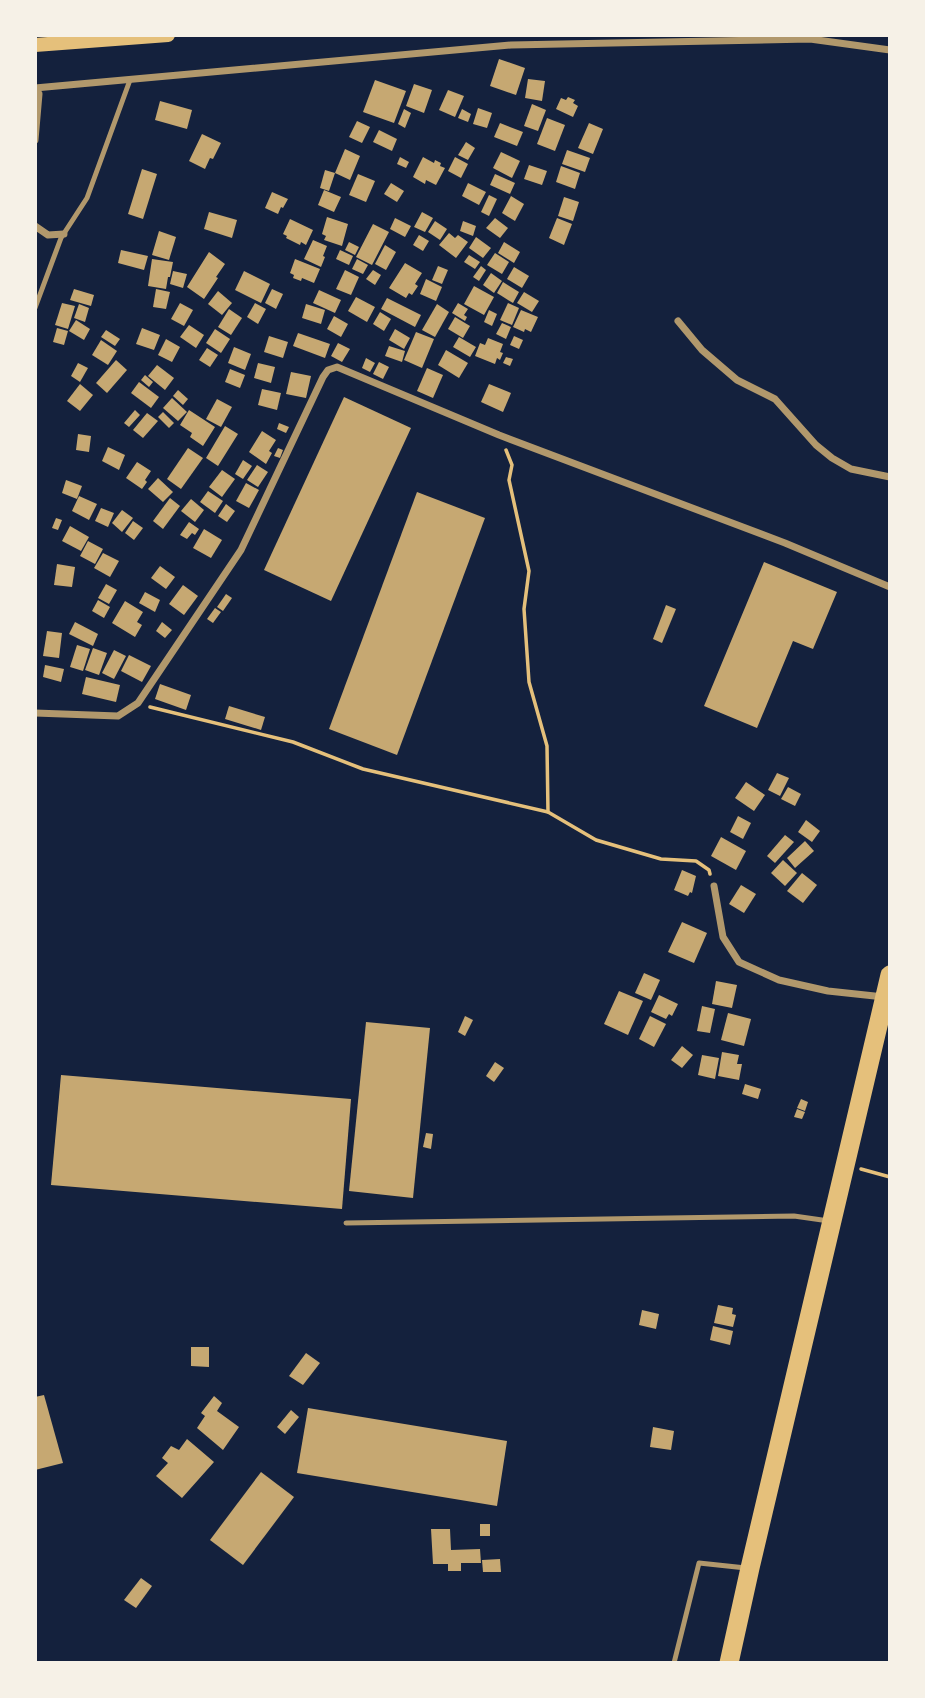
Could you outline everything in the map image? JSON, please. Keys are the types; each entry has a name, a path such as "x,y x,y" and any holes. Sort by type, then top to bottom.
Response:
{"highway":[{"path":"729,1663 890,975"}],"main road":[{"path":"35,45 168,35"}],"street":[{"path":"35,139 37,91 130,80 511,45 810,39 890,50"},
{"path":"35,226 48,235 64,234"},
{"path":"678,321 702,350 737,380 775,399 816,446 832,458 851,469 890,477"},
{"path":"35,713 118,716 138,704 240,550 323,377 328,370 337,368 499,435 785,543 890,587"},
{"path":"714,886 723,937 739,962 779,980 828,991 885,997"}],"lane":[{"path":"35,308 64,234 87,198 130,80"},
{"path":"346,1223 794,1216 832,1222"},
{"path":"674,1663 699,1563 750,1568"}],"path":[{"path":"499,435 513,465 509,480 529,572 524,609 530,682 547,746 548,812"},
{"path":"138,704 293,742 363,769 548,812 596,840 661,859 696,861 709,870 714,886"},
{"path":"846,1165 890,1177"}],"building":[{"path":"499,59 525,68 516,95 490,86"},
{"path":"528,79 545,81 542,101 525,98"},
{"path":"375,80 406,91 394,123 363,112"},
{"path":"414,84 432,90 424,113 406,106"},
{"path":"448,90 464,96 455,117 439,110"},
{"path":"568,97 575,100 573,103 578,106 573,117 556,109 561,98 566,100"},
{"path":"160,101 192,110 187,129 155,120"},
{"path":"532,104 546,110 538,131 524,126"},
{"path":"478,108 492,113 487,128 473,124"},
{"path":"404,109 411,113 405,128 398,124"},
{"path":"462,109 471,114 468,122 458,118"},
{"path":"547,118 565,125 555,151 537,144"},
{"path":"357,121 370,127 362,143 349,137"},
{"path":"500,123 523,132 517,146 494,137"},
{"path":"589,123 603,129 593,154 578,148"},
{"path":"379,130 397,139 392,151 373,142"},
{"path":"202,134 221,143 205,169 189,161"},
{"path":"466,142 475,148 468,160 458,155"},
{"path":"345,149 360,156 350,180 335,173"},
{"path":"567,150 590,158 585,172 562,164"},
{"path":"501,152 520,161 512,178 493,168"},
{"path":"400,157 409,162 406,168 397,164"},
{"path":"423,157 434,163 435,160 441,163 440,166 445,168 436,185 426,180 425,184 413,177"},
{"path":"455,157 468,164 461,178 448,171"},
{"path":"529,165 547,171 542,185 524,179"},
{"path":"561,166 580,173 575,189 556,182"},
{"path":"142,169 157,174 143,219 128,214"},
{"path":"325,170 335,173 329,191 320,188"},
{"path":"358,174 375,181 366,202 349,195"},
{"path":"495,174 515,183 510,194 490,185"},
{"path":"391,183 404,191 397,202 384,194"},
{"path":"468,183 486,192 479,205 462,196"},
{"path":"324,190 341,197 334,212 318,205"},
{"path":"272,192 288,199 278,214 265,208"},
{"path":"489,195 497,199 489,216 481,212"},
{"path":"511,196 524,204 515,221 502,213"},
{"path":"564,197 579,202 573,221 558,216"},
{"path":"209,212 237,220 232,238 204,229"},
{"path":"422,212 433,218 425,232 414,227"},
{"path":"327,217 348,224 342,246 324,240 326,236 322,234"},
{"path":"395,218 411,226 405,237 390,229"},
{"path":"495,218 508,228 500,238 486,228"},
{"path":"557,218 572,224 564,245 549,238"},
{"path":"290,219 313,230 306,245 301,242 300,245 283,234"},
{"path":"435,221 447,229 440,240 428,232"},
{"path":"463,221 476,226 473,236 460,231"},
{"path":"373,224 389,232 372,265 356,257"},
{"path":"159,231 176,237 169,260 152,255"},
{"path":"449,233 468,242 456,258 439,245"},
{"path":"419,235 429,241 423,251 413,245"},
{"path":"476,237 491,248 483,258 469,248"},
{"path":"313,240 327,246 321,267 304,259"},
{"path":"349,242 359,247 355,255 345,250"},
{"path":"504,242 520,252 514,263 498,253"},
{"path":"385,245 396,252 386,270 375,264"},
{"path":"121,250 148,256 144,270 118,263"},
{"path":"340,250 353,256 349,265 336,259"},
{"path":"209,252 225,264 204,299 187,287"},
{"path":"495,253 509,262 502,274 487,265"},
{"path":"469,255 480,262 475,269 464,262"},
{"path":"152,259 173,262 166,289 148,286"},
{"path":"295,259 320,269 314,283 293,278 294,275 290,273"},
{"path":"357,259 368,265 363,274 352,269"},
{"path":"405,263 422,273 415,284 418,286 412,295 409,293 406,298 389,288"},
{"path":"438,266 448,270 442,284 432,280"},
{"path":"481,266 486,270 479,281 473,277"},
{"path":"514,267 529,276 522,288 507,279"},
{"path":"345,270 359,277 351,295 336,289"},
{"path":"373,270 381,275 375,285 366,279"},
{"path":"173,271 187,274 183,288 170,284"},
{"path":"244,271 270,284 261,303 235,290"},
{"path":"491,273 502,281 494,293 483,285"},
{"path":"426,279 442,287 436,301 420,294"},
{"path":"503,282 519,292 513,303 497,293"},
{"path":"474,286 494,297 484,315 464,304"},
{"path":"74,289 94,295 91,306 70,300"},
{"path":"156,289 170,292 166,309 153,307"},
{"path":"272,289 283,294 276,309 265,303"},
{"path":"319,290 341,300 335,313 313,303"},
{"path":"218,291 232,303 222,315 208,304"},
{"path":"524,292 539,301 532,312 517,303"},
{"path":"356,297 375,307 367,322 348,311"},
{"path":"387,298 421,315 415,327 381,309"},
{"path":"62,303 75,306 68,329 55,325"},
{"path":"180,303 193,310 184,326 171,319"},
{"path":"255,303 266,309 258,324 247,317"},
{"path":"458,303 468,309 464,315 467,317 465,321 452,313"},
{"path":"508,303 519,308 512,325 500,320"},
{"path":"79,304 89,308 85,322 74,318"},
{"path":"306,304 325,310 321,324 302,318"},
{"path":"437,304 449,312 435,337 422,330"},
{"path":"229,309 242,318 231,335 218,327"},
{"path":"489,310 497,314 492,326 484,322"},
{"path":"521,310 538,317 531,332 513,327"},
{"path":"380,312 391,319 384,331 373,324"},
{"path":"334,316 348,324 341,337 327,329"},
{"path":"455,317 470,326 463,338 448,329"},
{"path":"76,320 90,329 84,340 69,331"},
{"path":"502,323 511,327 506,339 496,334"},
{"path":"189,325 204,335 196,348 180,337"},
{"path":"57,328 68,331 64,345 53,342"},
{"path":"142,328 160,335 154,350 136,344"},
{"path":"215,329 230,339 221,353 206,343"},
{"path":"395,329 410,338 404,349 389,340"},
{"path":"106,330 120,339 115,346 101,337"},
{"path":"416,332 434,339 422,368 404,360"},
{"path":"298,333 330,344 325,358 293,346"},
{"path":"269,336 288,342 283,358 264,352"},
{"path":"514,336 523,340 519,349 510,345"},
{"path":"459,337 476,347 470,357 453,347"},
{"path":"488,338 503,344 500,352 503,353 495,364 475,356 480,343 485,345"},
{"path":"166,339 180,347 172,362 158,355"},
{"path":"101,340 117,351 108,365 92,355"},
{"path":"338,343 350,349 342,362 331,356"},
{"path":"389,346 405,351 402,362 385,356"},
{"path":"234,347 251,354 245,370 228,363"},
{"path":"207,348 218,355 210,367 199,360"},
{"path":"446,350 468,363 459,378 438,365"},
{"path":"506,357 513,359 510,366 503,363"},
{"path":"366,358 375,363 370,372 362,368"},
{"path":"116,360 127,370 107,393 96,383"},
{"path":"379,362 389,367 383,379 373,374"},
{"path":"78,363 88,368 80,382 71,376"},
{"path":"258,363 275,367 271,383 254,378"},
{"path":"157,365 174,378 165,390 148,376"},
{"path":"427,368 443,375 433,398 417,391"},
{"path":"230,369 245,375 240,388 225,382"},
{"path":"291,372 311,376 306,398 286,394"},
{"path":"145,375 153,382 149,387 141,380"},
{"path":"139,382 159,397 151,408 131,393"},
{"path":"80,384 93,395 80,411 67,401"},
{"path":"489,384 511,393 503,412 481,402"},
{"path":"262,389 281,393 277,410 258,405"},
{"path":"178,390 188,399 183,405 173,396"},
{"path":"344,397 411,428 331,601 264,570"},
{"path":"172,398 187,412 178,421 163,408"},
{"path":"217,399 232,407 221,427 206,419"},
{"path":"135,410 140,415 129,427 124,423"},
{"path":"189,410 215,427 203,446 190,437 192,433 180,425"},
{"path":"163,412 174,423 169,428 158,417"},
{"path":"147,413 158,421 143,438 133,430"},
{"path":"279,423 289,427 286,433 277,429"},
{"path":"225,426 238,434 218,466 206,458"},
{"path":"262,431 276,440 269,451 272,453 266,464 249,452"},
{"path":"78,434 91,436 89,452 76,450"},
{"path":"108,447 125,455 119,470 102,461"},
{"path":"188,448 203,458 181,489 167,479"},
{"path":"278,448 283,450 280,458 274,456"},
{"path":"243,460 252,466 243,479 235,474"},
{"path":"137,462 151,471 142,489 126,478"},
{"path":"257,465 268,472 258,487 247,480"},
{"path":"222,470 235,479 222,497 209,487"},
{"path":"158,478 173,492 163,502 148,489"},
{"path":"66,480 82,486 77,499 62,493"},
{"path":"246,483 259,490 249,508 236,501"},
{"path":"208,491 223,501 215,513 200,502"},
{"path":"417,492 485,518 397,755 329,729"},
{"path":"79,496 97,504 89,520 72,511"},
{"path":"170,498 180,506 163,529 153,521"},
{"path":"191,499 204,510 195,522 181,511"},
{"path":"226,504 235,511 227,522 218,516"},
{"path":"101,508 114,513 108,527 95,521"},
{"path":"122,510 133,518 122,532 112,523"},
{"path":"56,518 62,520 58,530 52,528"},
{"path":"133,521 143,528 134,540 125,533"},
{"path":"189,522 199,529 187,539 180,535"},
{"path":"70,526 89,537 81,551 62,541"},
{"path":"204,529 222,540 211,558 193,548"},
{"path":"88,541 103,549 95,564 80,556"},
{"path":"103,553 119,561 110,577 94,568"},
{"path":"764,562 837,592 813,649 793,641 757,728 704,706"},
{"path":"57,564 75,567 72,587 54,585"},
{"path":"160,566 175,577 166,589 151,578"},
{"path":"106,584 117,590 109,604 98,598"},
{"path":"183,585 198,596 184,615 169,604"},
{"path":"145,592 160,600 155,612 139,603"},
{"path":"226,594 232,598 223,611 217,607"},
{"path":"98,600 110,607 104,618 92,611"},
{"path":"125,601 143,612 137,622 142,625 135,637 112,623"},
{"path":"666,605 676,609 662,643 653,639"},
{"path":"215,608 221,612 213,623 207,619"},
{"path":"75,622 98,634 93,646 69,634"},
{"path":"162,622 172,630 165,638 156,631"},
{"path":"47,631 62,633 59,658 43,656"},
{"path":"77,645 90,649 83,671 70,667"},
{"path":"93,648 107,653 99,675 85,670"},
{"path":"114,650 126,656 114,679 102,673"},
{"path":"129,655 151,666 142,682 121,671"},
{"path":"45,665 64,669 61,682 43,677"},
{"path":"86,677 120,685 116,702 82,694"},
{"path":"160,684 191,695 186,710 155,699"},
{"path":"229,706 265,717 261,730 225,719"},
{"path":"777,773 789,778 780,796 768,790"},
{"path":"746,782 765,795 754,811 735,798"},
{"path":"788,787 801,794 795,806 781,799"},
{"path":"738,816 751,823 743,839 730,832"},
{"path":"806,820 820,831 812,842 798,832"},
{"path":"785,835 794,842 775,863 767,856"},
{"path":"721,837 746,851 736,870 711,856"},
{"path":"805,841 814,851 795,868 787,858"},
{"path":"783,860 797,873 785,886 771,873"},
{"path":"682,870 696,876 692,893 688,896 674,890"},
{"path":"802,873 817,885 803,903 787,891"},
{"path":"741,885 756,894 744,913 729,904"},
{"path":"682,922 707,933 694,963 668,952"},
{"path":"644,973 660,980 651,1000 635,993"},
{"path":"716,981 737,985 732,1008 712,1004"},
{"path":"619,991 643,1001 628,1035 604,1024"},
{"path":"659,995 678,1004 672,1016 669,1014 666,1019 651,1012"},
{"path":"702,1006 715,1009 710,1033 697,1031"},
{"path":"728,1013 751,1019 744,1046 721,1040"},
{"path":"465,1016 473,1020 465,1036 458,1032"},
{"path":"650,1016 666,1024 654,1047 639,1039"},
{"path":"366,1022 430,1028 413,1198 349,1191"},
{"path":"682,1046 693,1055 682,1068 671,1060"},
{"path":"722,1052 739,1055 737,1064 742,1064 739,1080 718,1076"},
{"path":"702,1055 719,1058 715,1079 698,1075"},
{"path":"495,1062 504,1068 494,1082 486,1076"},
{"path":"61,1075 351,1099 342,1209 51,1185"},
{"path":"745,1084 761,1089 758,1099 742,1094"},
{"path":"801,1099 808,1102 805,1111 797,1108"},
{"path":"797,1109 805,1112 802,1119 794,1117"},
{"path":"426,1133 433,1134 431,1149 423,1147"},
{"path":"718,1305 733,1308 732,1314 736,1315 733,1327 714,1323"},
{"path":"642,1310 659,1314 656,1329 639,1325"},
{"path":"713,1326 733,1331 730,1345 710,1340"},
{"path":"191,1347 209,1347 209,1367 191,1366"},
{"path":"306,1353 320,1363 303,1385 289,1376"},
{"path":"44,1395 63,1463 35,1470 35,1397"},
{"path":"214,1396 222,1403 217,1411 239,1427 223,1450 197,1428 205,1416 201,1413"},
{"path":"308,1408 507,1441 497,1506 297,1473"},
{"path":"291,1410 299,1417 285,1434 277,1427"},
{"path":"653,1427 674,1431 671,1450 650,1447"},
{"path":"187,1439 214,1462 182,1498 156,1476 168,1463 162,1458 171,1446 179,1450"},
{"path":"261,1472 294,1497 243,1565 210,1540"},
{"path":"480,1524 490,1524 490,1536 480,1536"},
{"path":"431,1529 450,1529 451,1550 480,1549 481,1563 461,1563 461,1571 448,1571 448,1564 433,1564"},
{"path":"500,1559 501,1572 483,1572 482,1560"},
{"path":"141,1578 152,1586 136,1608 124,1600"}]}
